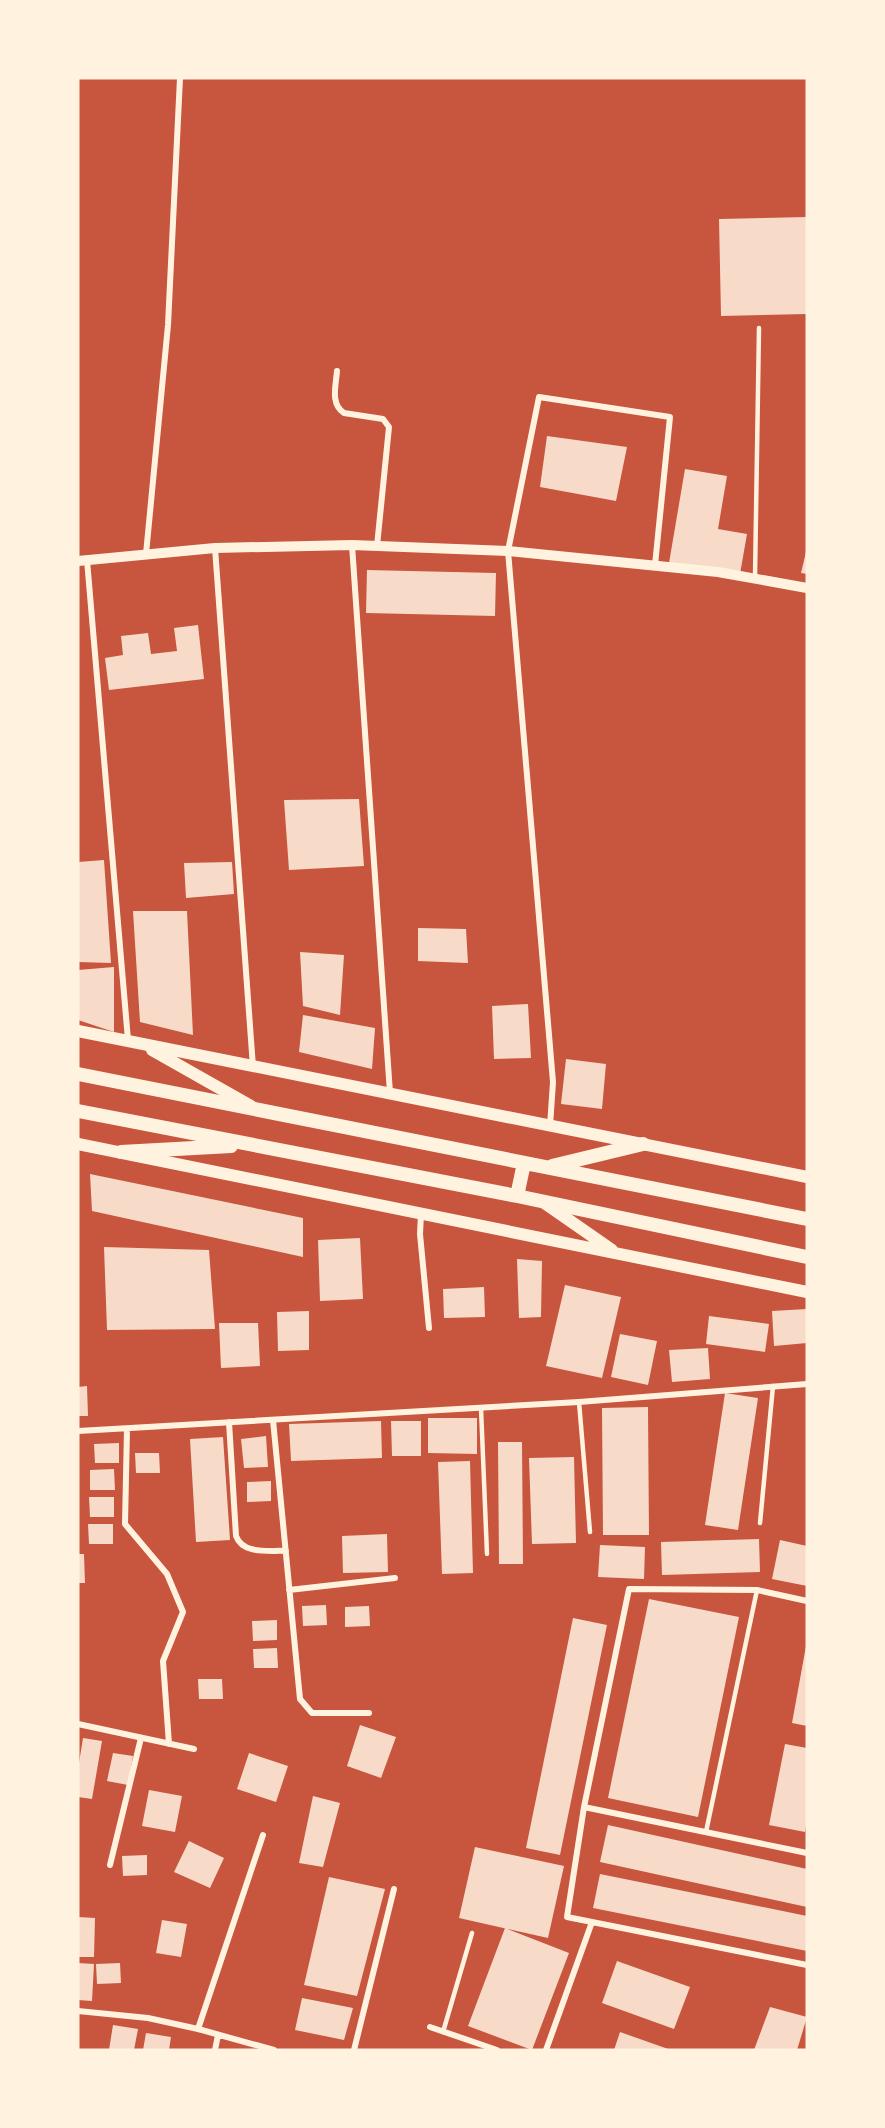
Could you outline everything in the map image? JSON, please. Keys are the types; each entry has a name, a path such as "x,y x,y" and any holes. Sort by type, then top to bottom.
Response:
{"main road":[{"path":"78,1031 807,1177"},
{"path":"143,1044 258,1111"},
{"path":"78,1074 807,1219"},
{"path":"78,1111 517,1196 807,1257"},
{"path":"78,1144 807,1293"},
{"path":"547,1167 643,1144"},
{"path":"121,1152 251,1145"},
{"path":"517,1196 524,1163"},
{"path":"541,1201 618,1254"}],"street":[{"path":"146,554 168,325 180,78"},
{"path":"337,371 335,402 339,410 344,413 383,419 389,427 377,546"},
{"path":"550,1126 554,1082 525,769 508,551 539,397 670,417 655,565"},
{"path":"128,1041 82,560 214,548 352,545 508,551 655,565 755,578 807,588"},
{"path":"352,545 390,1094"},
{"path":"214,548 253,1066"},
{"path":"422,1214 420,1234 429,1328"},
{"path":"78,1431 579,1402 807,1384"},
{"path":"273,1420 300,1699 312,1713 369,1713"},
{"path":"229,1422 236,1536 239,1543 246,1548 286,1551"},
{"path":"127,1429 125,1524 167,1574 183,1612 163,1661 169,1744"},
{"path":"290,1590 395,1578"},
{"path":"807,1601 757,1590 629,1589 584,1807 567,1917 807,1965"},
{"path":"78,1724 194,1749"},
{"path":"110,1865 141,1738"},
{"path":"584,1807 807,1853"},
{"path":"198,2030 263,1835"},
{"path":"354,2050 394,1889"},
{"path":"546,2050 592,1922"},
{"path":"78,2011 148,2018 274,2050"},
{"path":"430,2027 497,2050"},
{"path":"215,2050 218,2035"}],"lane":[{"path":"755,578 759,328"},
{"path":"760,1523 773,1385"},
{"path":"579,1402 590,1532"},
{"path":"481,1408 487,1554"},
{"path":"706,1832 757,1590"},
{"path":"443,2032 472,1933"}],"building":[{"path":"807,217 807,314 721,316 719,219"},
{"path":"547,436 627,447 616,501 540,487"},
{"path":"685,469 727,476 718,529 747,534 740,574 669,563"},
{"path":"807,552 807,574 801,573"},
{"path":"367,570 496,573 495,616 366,613"},
{"path":"198,625 204,679 109,690 105,658 123,655 121,636 148,633 151,654 177,651 174,628"},
{"path":"359,799 364,866 289,870 284,800"},
{"path":"104,860 111,963 78,962 78,862"},
{"path":"232,862 234,894 186,898 184,863"},
{"path":"133,911 187,911 193,1035 140,1022"},
{"path":"418,928 466,929 468,963 418,961"},
{"path":"300,952 344,955 340,1015 303,1006"},
{"path":"114,967 114,1032 78,1020 78,970"},
{"path":"528,1004 531,1058 494,1059 492,1006"},
{"path":"303,1015 375,1028 372,1069 299,1052"},
{"path":"566,1059 606,1064 602,1109 561,1104"},
{"path":"90,1174 303,1218 303,1257 92,1211"},
{"path":"360,1238 363,1299 320,1301 318,1240"},
{"path":"104,1247 209,1250 215,1329 107,1330"},
{"path":"517,1259 542,1261 541,1317 519,1318"},
{"path":"565,1285 621,1297 602,1378 546,1366"},
{"path":"484,1287 485,1317 444,1318 443,1289"},
{"path":"807,1309 807,1343 774,1346 772,1311"},
{"path":"309,1311 309,1350 278,1351 277,1312"},
{"path":"709,1316 769,1324 765,1352 706,1344"},
{"path":"219,1323 258,1323 260,1366 221,1368"},
{"path":"620,1334 657,1341 648,1385 611,1377"},
{"path":"708,1348 710,1379 672,1382 669,1350"},
{"path":"87,1386 88,1416 78,1416 78,1387"},
{"path":"725,1393 758,1398 738,1530 705,1525"},
{"path":"648,1407 649,1535 603,1535 602,1408"},
{"path":"428,1418 477,1418 477,1454 428,1453"},
{"path":"381,1421 382,1458 291,1461 289,1424"},
{"path":"391,1421 421,1421 421,1456 392,1456"},
{"path":"266,1436 268,1467 244,1468 241,1439"},
{"path":"223,1437 230,1540 196,1542 190,1439"},
{"path":"498,1442 522,1442 523,1564 499,1564"},
{"path":"119,1443 119,1463 95,1463 94,1444"},
{"path":"135,1453 159,1453 160,1473 136,1473"},
{"path":"574,1457 576,1543 532,1544 529,1458"},
{"path":"470,1461 473,1573 442,1574 438,1462"},
{"path":"114,1469 115,1490 90,1490 90,1470"},
{"path":"271,1481 271,1501 247,1502 247,1482"},
{"path":"89,1497 114,1497 114,1517 90,1517"},
{"path":"88,1524 113,1524 113,1544 89,1544"},
{"path":"387,1534 388,1572 343,1573 342,1536"},
{"path":"759,1539 760,1572 662,1575 661,1542"},
{"path":"780,1540 807,1546 807,1586 772,1579"},
{"path":"600,1545 645,1547 644,1579 598,1577"},
{"path":"78,1554 84,1554 85,1583 78,1583"},
{"path":"649,1599 739,1617 698,1817 608,1798"},
{"path":"326,1605 327,1625 303,1626 302,1606"},
{"path":"369,1606 370,1626 345,1627 345,1607"},
{"path":"573,1618 607,1625 560,1855 526,1848"},
{"path":"277,1620 277,1640 253,1641 252,1621"},
{"path":"807,1646 807,1726 792,1723"},
{"path":"277,1648 278,1668 254,1668 253,1649"},
{"path":"198,1679 222,1679 223,1699 199,1699"},
{"path":"360,1725 396,1737 381,1778 347,1766"},
{"path":"83,1738 102,1741 92,1799 78,1797 78,1769"},
{"path":"785,1744 807,1748 805,1832 769,1825"},
{"path":"113,1753 133,1756 128,1785 107,1781"},
{"path":"249,1753 288,1766 276,1802 237,1789"},
{"path":"149,1790 182,1796 175,1832 142,1826"},
{"path":"313,1796 340,1803 323,1867 299,1863"},
{"path":"608,1825 807,1869 807,1907 600,1862"},
{"path":"189,1841 224,1858 210,1888 174,1872"},
{"path":"475,1847 564,1866 548,1938 459,1918"},
{"path":"147,1855 147,1875 123,1876 122,1856"},
{"path":"600,1874 807,1916 807,1951 593,1908"},
{"path":"329,1877 385,1889 357,1996 304,1985"},
{"path":"78,1917 95,1918 94,1957 78,1957"},
{"path":"162,1920 187,1924 181,1957 156,1953"},
{"path":"505,1928 569,1953 532,2050 468,2026"},
{"path":"617,1961 690,1987 674,2029 602,2003"},
{"path":"78,1963 94,1964 92,2001 78,2000"},
{"path":"120,1963 121,1983 97,1984 96,1964"},
{"path":"302,1998 353,2008 344,2040 295,2030"},
{"path":"770,2007 807,2017 797,2050 754,2050"},
{"path":"113,2025 138,2029 134,2050 109,2050"},
{"path":"620,2032 671,2050 614,2050"},
{"path":"146,2033 171,2037 169,2050 143,2050"}]}
